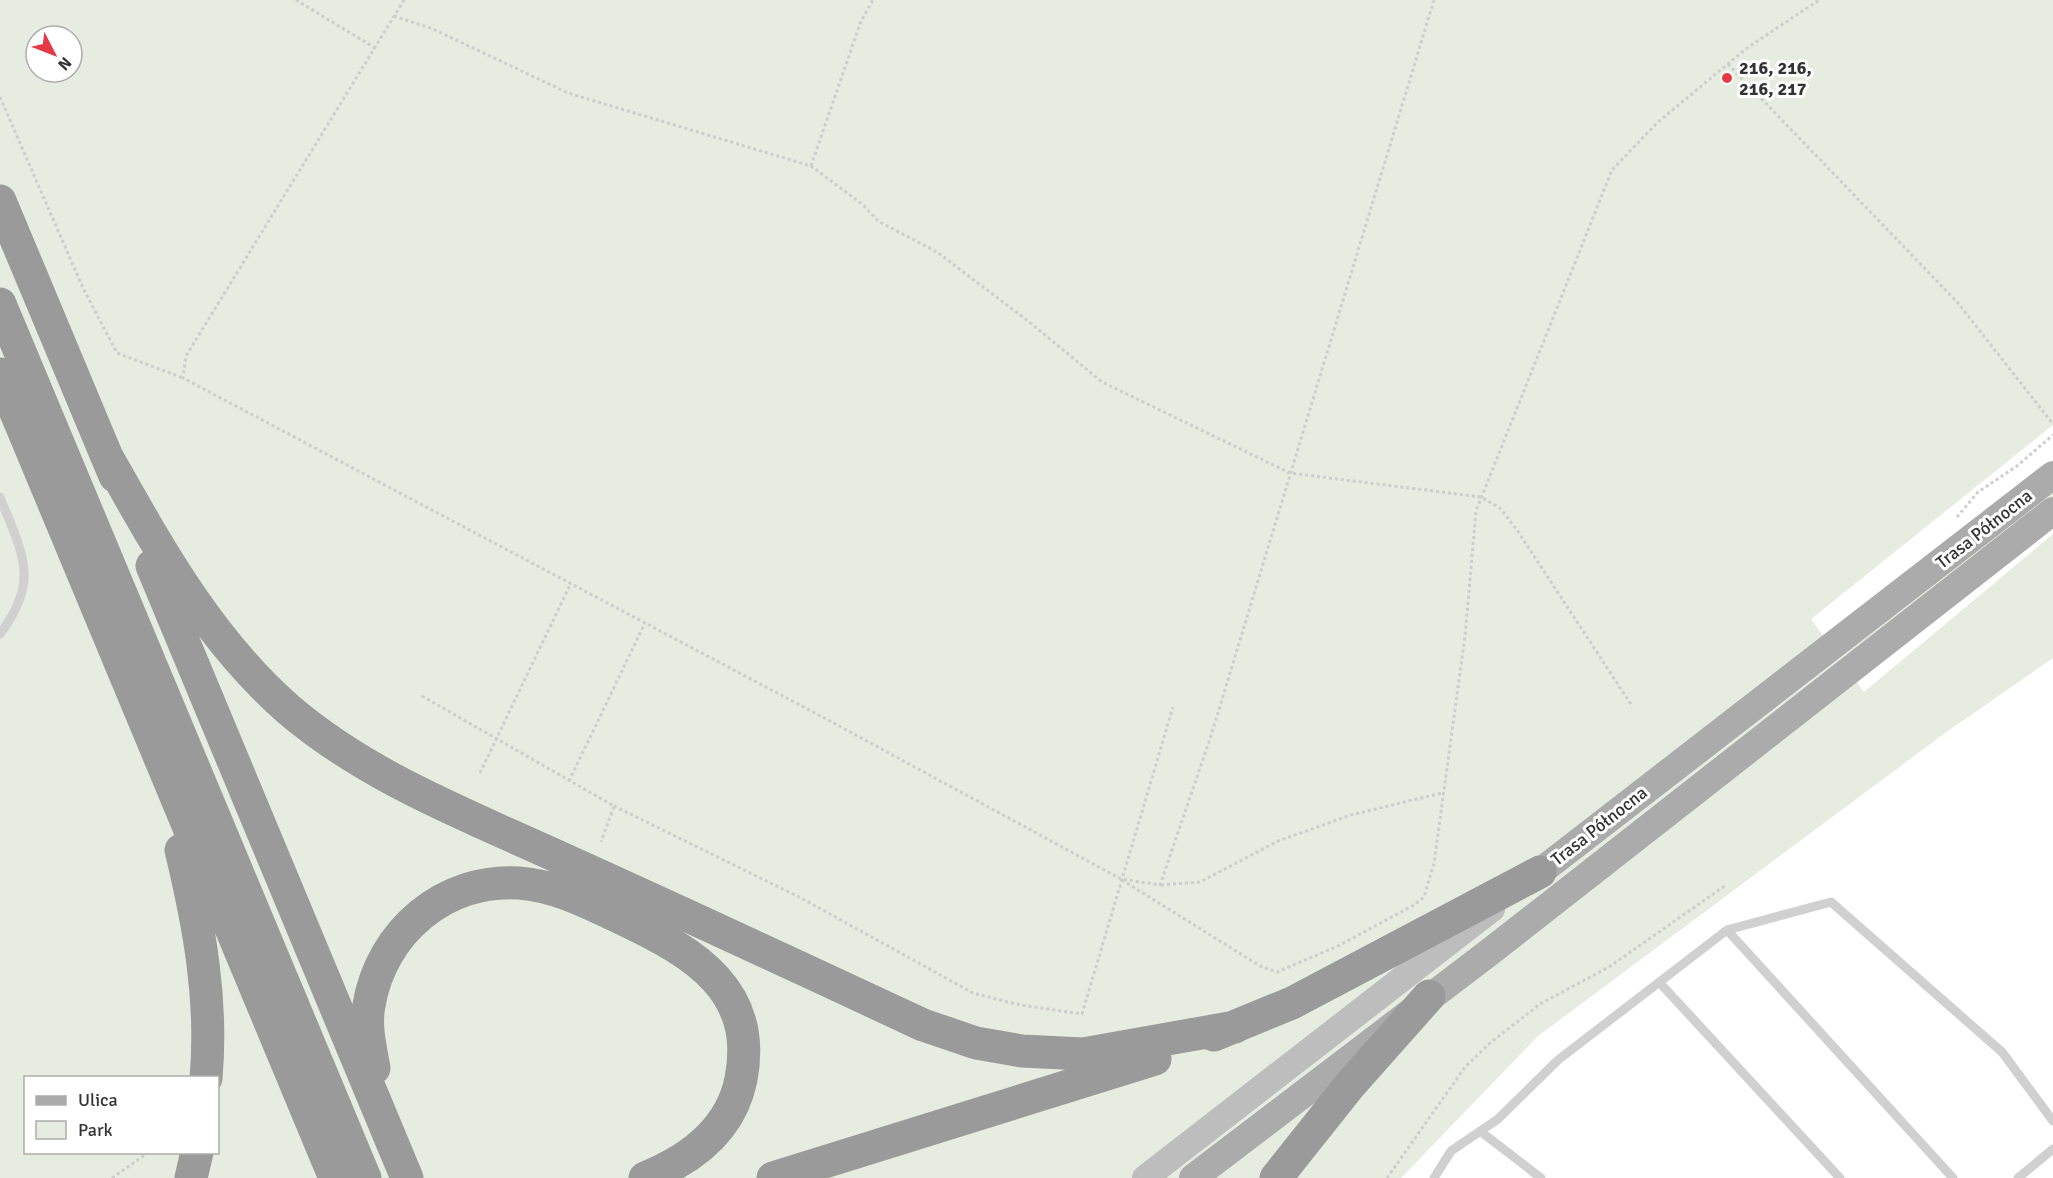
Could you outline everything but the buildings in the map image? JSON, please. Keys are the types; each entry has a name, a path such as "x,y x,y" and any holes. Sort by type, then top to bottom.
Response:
{"highway":[{"path":"0,201 407,1178"},
{"path":"0,304 365,1178"},
{"path":"0,374 335,1178"},
{"path":"106,455 169,566 199,611 241,663 289,710 335,745 419,793 923,1025 976,1043 1022,1051 1083,1054 1235,1027"},
{"path":"157,752 198,918 209,1044 206,1076"},
{"path":"773,1178 1164,1056 1292,1003 1387,955 1440,923 1540,872"},
{"path":"384,1122 367,1032 368,1014 379,969 395,939 414,918 442,898 476,886 519,883 568,893 663,938 701,963 729,996 742,1026 745,1057 737,1097 725,1119 707,1141 684,1160 645,1178"},
{"path":"1276,1178 1337,1100 1429,996"},
{"path":"191,1178 197,1154"}],"main road":[{"name":"Trasa Północna","path":"1540,872 2053,475"},
{"name":"Trasa Północna","path":"1193,1178 1491,951 2053,511"}],"street":[{"name":"Trasa Północna","path":"1145,1178 1540,872"}],"lane":[{"path":"0,497 24,558 25,583 16,612 0,634"},
{"path":"1434,1178 1451,1151 1498,1119 1558,1060 1727,930 1831,902 2002,1052 2053,1121"},
{"path":"1727,930 1953,1178"},
{"path":"1659,982 1840,1178"},
{"path":"1480,1131 1541,1178"},
{"path":"2018,1178 2053,1149"}],"path":[{"path":"296,0 375,48"},
{"path":"183,378 186,356 404,0"},
{"path":"811,166 861,21 873,0"},
{"path":"1160,885 1210,739 1434,0"},
{"path":"0,97 82,288 117,353 183,378 645,622 1121,879 1260,966 1277,972 1338,946 1414,905 1424,897 1434,862 1464,636 1476,511 1612,170 1658,122 1728,64 1819,0"},
{"path":"394,16 433,29 568,93 811,166 862,204 878,221 946,259 1028,321 1102,382 1290,473 1481,497 1500,508 1517,530 1632,706"},
{"path":"1728,64 1958,303 2053,424"},
{"path":"1957,517 1978,492 2017,466 2053,435"},
{"path":"480,773 571,583"},
{"path":"569,781 645,622"},
{"path":"422,696 495,740 614,806 801,898 973,993 1020,1005 1082,1014 1173,707"},
{"path":"1121,879 1160,885 1200,882 1278,840 1351,815 1442,793"},
{"path":"601,842 614,806"},
{"path":"1387,1178 1465,1067 1490,1043 1540,1004 1609,967 1726,885"},
{"path":"112,1178 146,1154"}],"green space":[{"path":"0,0 2053,0 2053,425 1811,619 1835,653 2053,485 2053,499 1843,664 1864,692 2053,534 2053,658 1945,733 1538,1036 1401,1178 0,1178"}],"place":[{"name":"216, 216, 216, 217","path":"1727,78"}]}
